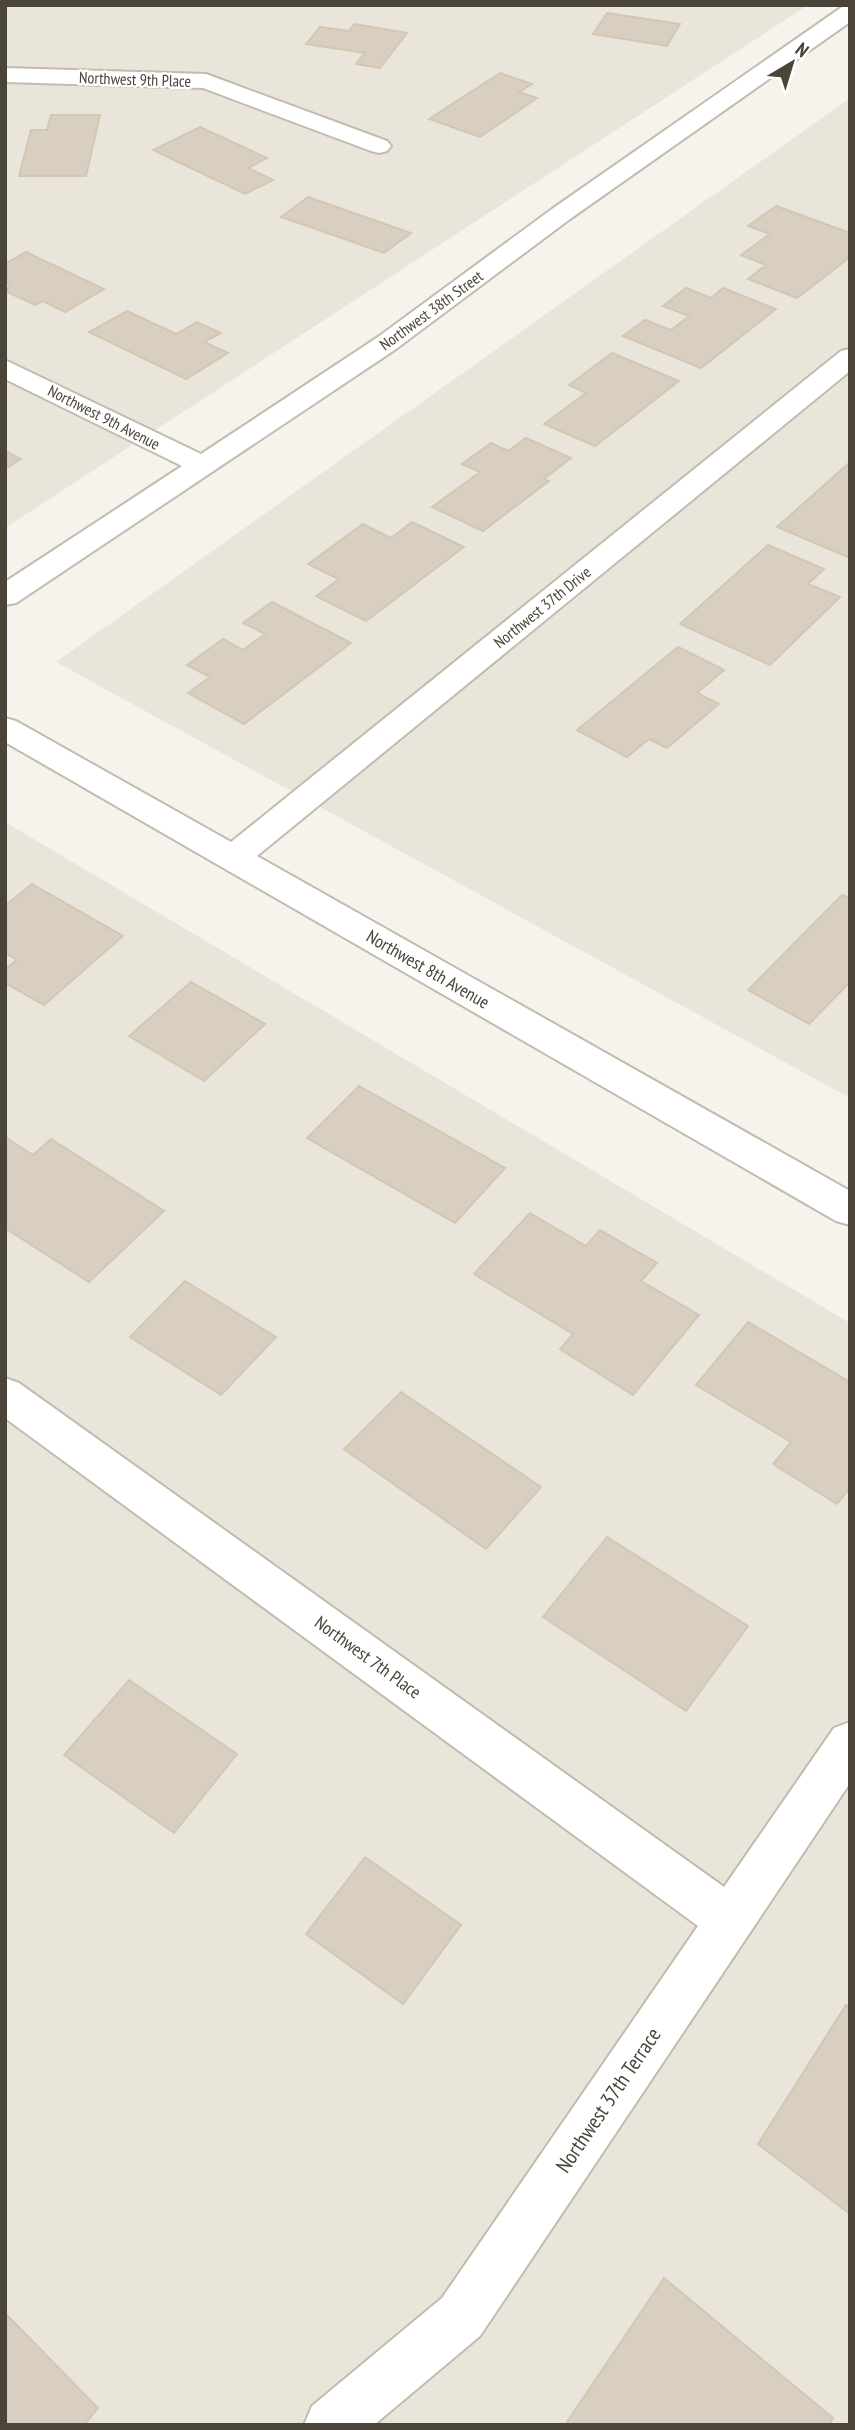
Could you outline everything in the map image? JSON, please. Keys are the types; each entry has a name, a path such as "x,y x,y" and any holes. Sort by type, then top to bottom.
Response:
{"street":[{"name":"Northwest 38th Street","path":"5,596 387,343 561,214 850,12"},
{"name":"Northwest 9th Place","path":"5,75 206,82 379,146"},
{"name":"Northwest 37th Drive","path":"233,858 850,357"},
{"name":"Northwest 9th Avenue","path":"5,368 203,467"},
{"name":"Northwest 8th Avenue","path":"5,728 850,1210"},
{"name":"Northwest 7th Place","path":"5,1395 730,1920"},
{"name":"Northwest 37th Terrace","path":"331,2425 461,2317 850,1743"}],"shaded area":[{"path":"5,5 808,5 5,528"},
{"path":"850,98 850,1098 56,662"},
{"path":"5,822 850,1323 850,2425 5,2425"}],"building":[{"path":"607,13 680,24 667,46 593,34"},
{"path":"354,24 407,33 380,68 356,64 365,53 306,44 320,27 349,31"},
{"path":"500,73 532,84 519,92 537,98 480,137 429,119"},
{"path":"51,115 100,115 86,176 19,176 31,130 47,130"},
{"path":"200,127 267,158 248,168 273,180 245,194 153,150"},
{"path":"308,197 411,233 384,253 281,217"},
{"path":"776,206 850,233 850,257 797,298 748,279 766,265 741,255 770,234 748,226"},
{"path":"26,252 104,289 65,312 43,301 35,305 5,291 11,285 5,282 5,264"},
{"path":"686,288 711,298 723,288 776,309 701,368 623,336 645,320 671,330 689,316 663,306"},
{"path":"127,311 176,334 197,322 221,333 204,342 228,353 186,379 89,332"},
{"path":"612,353 679,381 595,446 544,424 586,393 569,385"},
{"path":"526,438 571,458 544,479 549,481 483,531 432,507 480,472 462,464 491,443 508,451"},
{"path":"5,451 21,459 5,469"},
{"path":"849,463 850,558 777,527"},
{"path":"412,522 464,547 366,621 316,596 339,579 308,564 363,524 391,538"},
{"path":"768,545 824,569 808,584 840,597 770,665 680,624"},
{"path":"272,602 351,643 244,724 188,693 210,677 187,665 223,639 243,650 265,634 243,623"},
{"path":"678,647 724,670 697,693 719,704 667,748 649,739 627,757 577,730"},
{"path":"32,884 123,936 44,1005 5,983 5,969 17,960 5,953 5,906"},
{"path":"842,895 850,898 850,982 809,1024 748,990"},
{"path":"191,982 265,1024 204,1081 129,1036"},
{"path":"359,1086 505,1168 455,1223 307,1138"},
{"path":"5,1137 33,1155 51,1139 164,1211 89,1282 5,1228"},
{"path":"530,1213 586,1246 600,1230 657,1263 641,1281 699,1315 633,1395 560,1349 573,1334 474,1274"},
{"path":"185,1281 276,1337 221,1395 130,1337"},
{"path":"748,1322 850,1382 850,1488 837,1504 773,1464 791,1442 696,1385"},
{"path":"401,1392 541,1487 486,1549 344,1449"},
{"path":"607,1537 748,1626 686,1711 543,1617"},
{"path":"129,1680 237,1754 174,1833 64,1755"},
{"path":"365,1857 461,1925 403,2004 306,1934"},
{"path":"846,2005 850,2008 850,2214 758,2144"},
{"path":"664,2278 833,2418 829,2425 565,2425"},
{"path":"5,2313 98,2408 84,2425 5,2425"}]}
